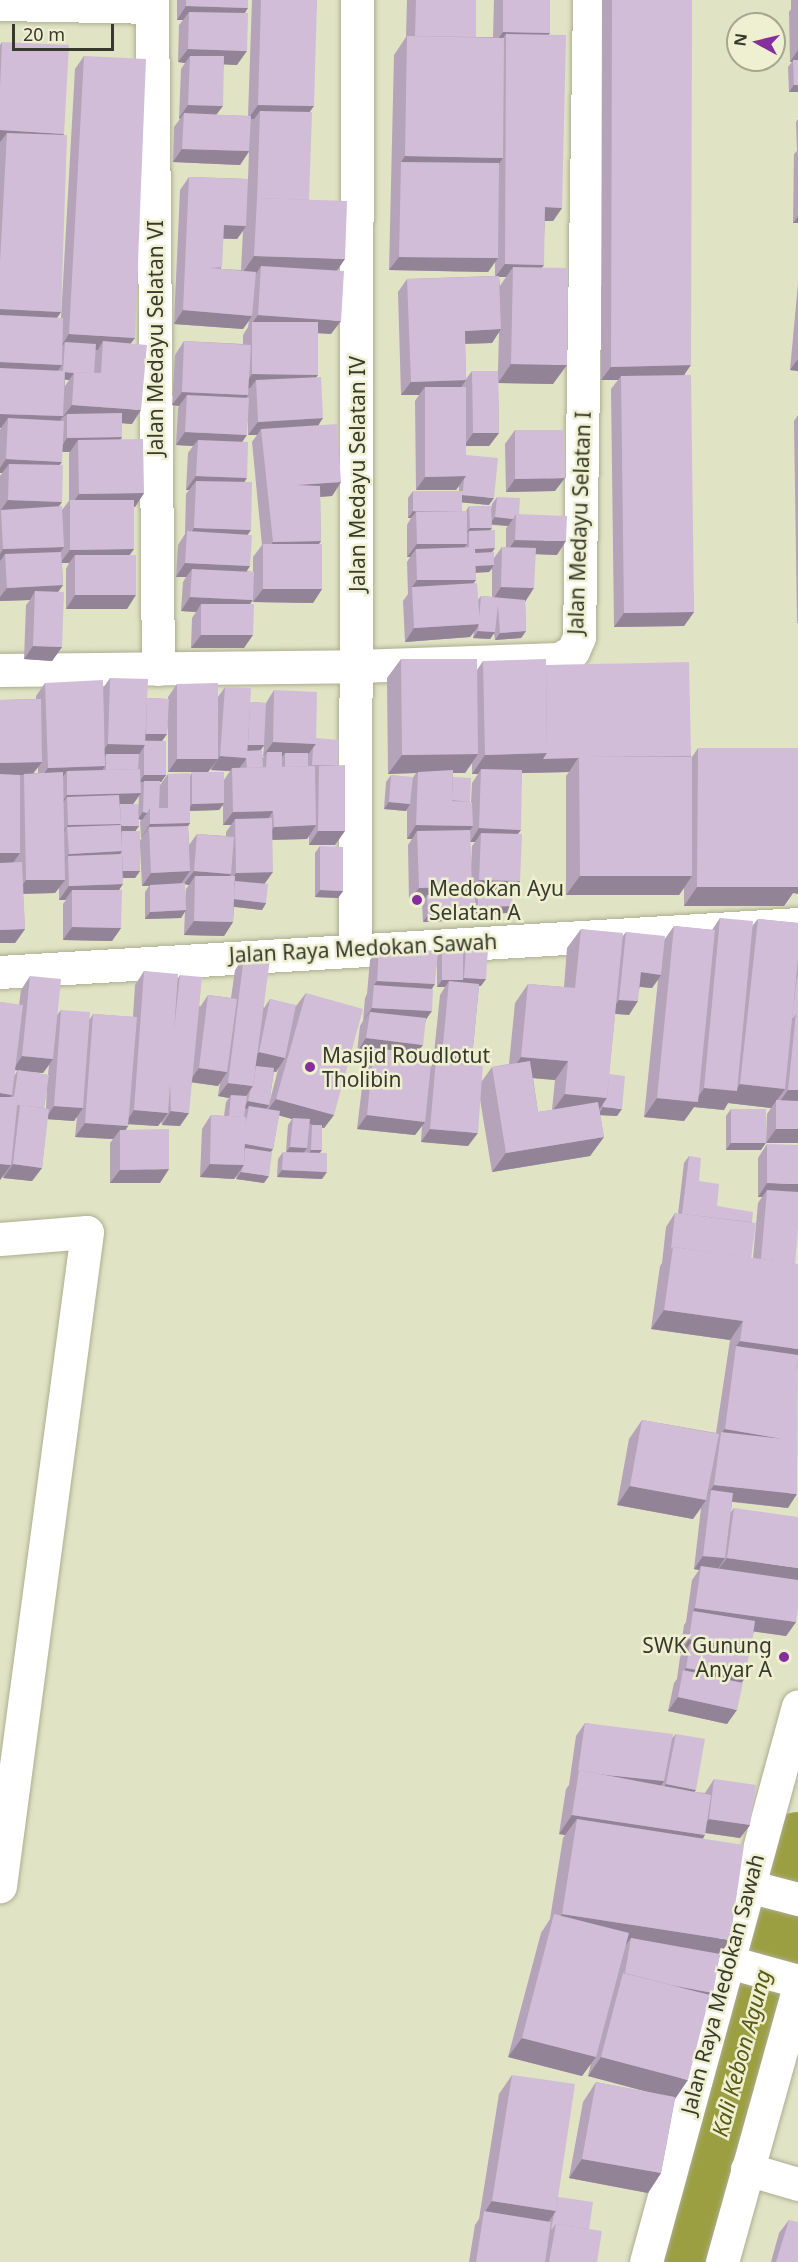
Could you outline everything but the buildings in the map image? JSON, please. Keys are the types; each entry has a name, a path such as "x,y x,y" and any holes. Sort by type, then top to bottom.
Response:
{"street":[{"name":"Jalan Medayu Selatan IV","path":"355,947 357,0"},
{"name":"Jalan Medayu Selatan I","path":"0,670 357,666 559,659 573,651 579,637 589,0"},
{"name":"Jalan Medayu Selatan VI","path":"0,4 152,4 158,669"},
{"name":"Jalan Raya Medokan Sawah","path":"0,972 355,947 798,924"},
{"path":"0,1239 87,1232 0,1886"},
{"name":"Jalan Raya Medokan Sawah","path":"646,2262 735,1964 798,1706"},
{"path":"753,1888 798,1899"},
{"path":"722,2262 795,1983 735,1964"},
{"path":"747,2169 798,2184"}],"waterway":[{"name":"Kali Kebon Agung","path":"685,2262 798,1843"}],"place":[{"name":"Medokan Ayu Selatan A","path":"417,900"},
{"name":"Masjid Roudlotut Tholibin","path":"310,1067"},
{"name":"SWK Gunung Anyar A","path":"784,1657"}]}
